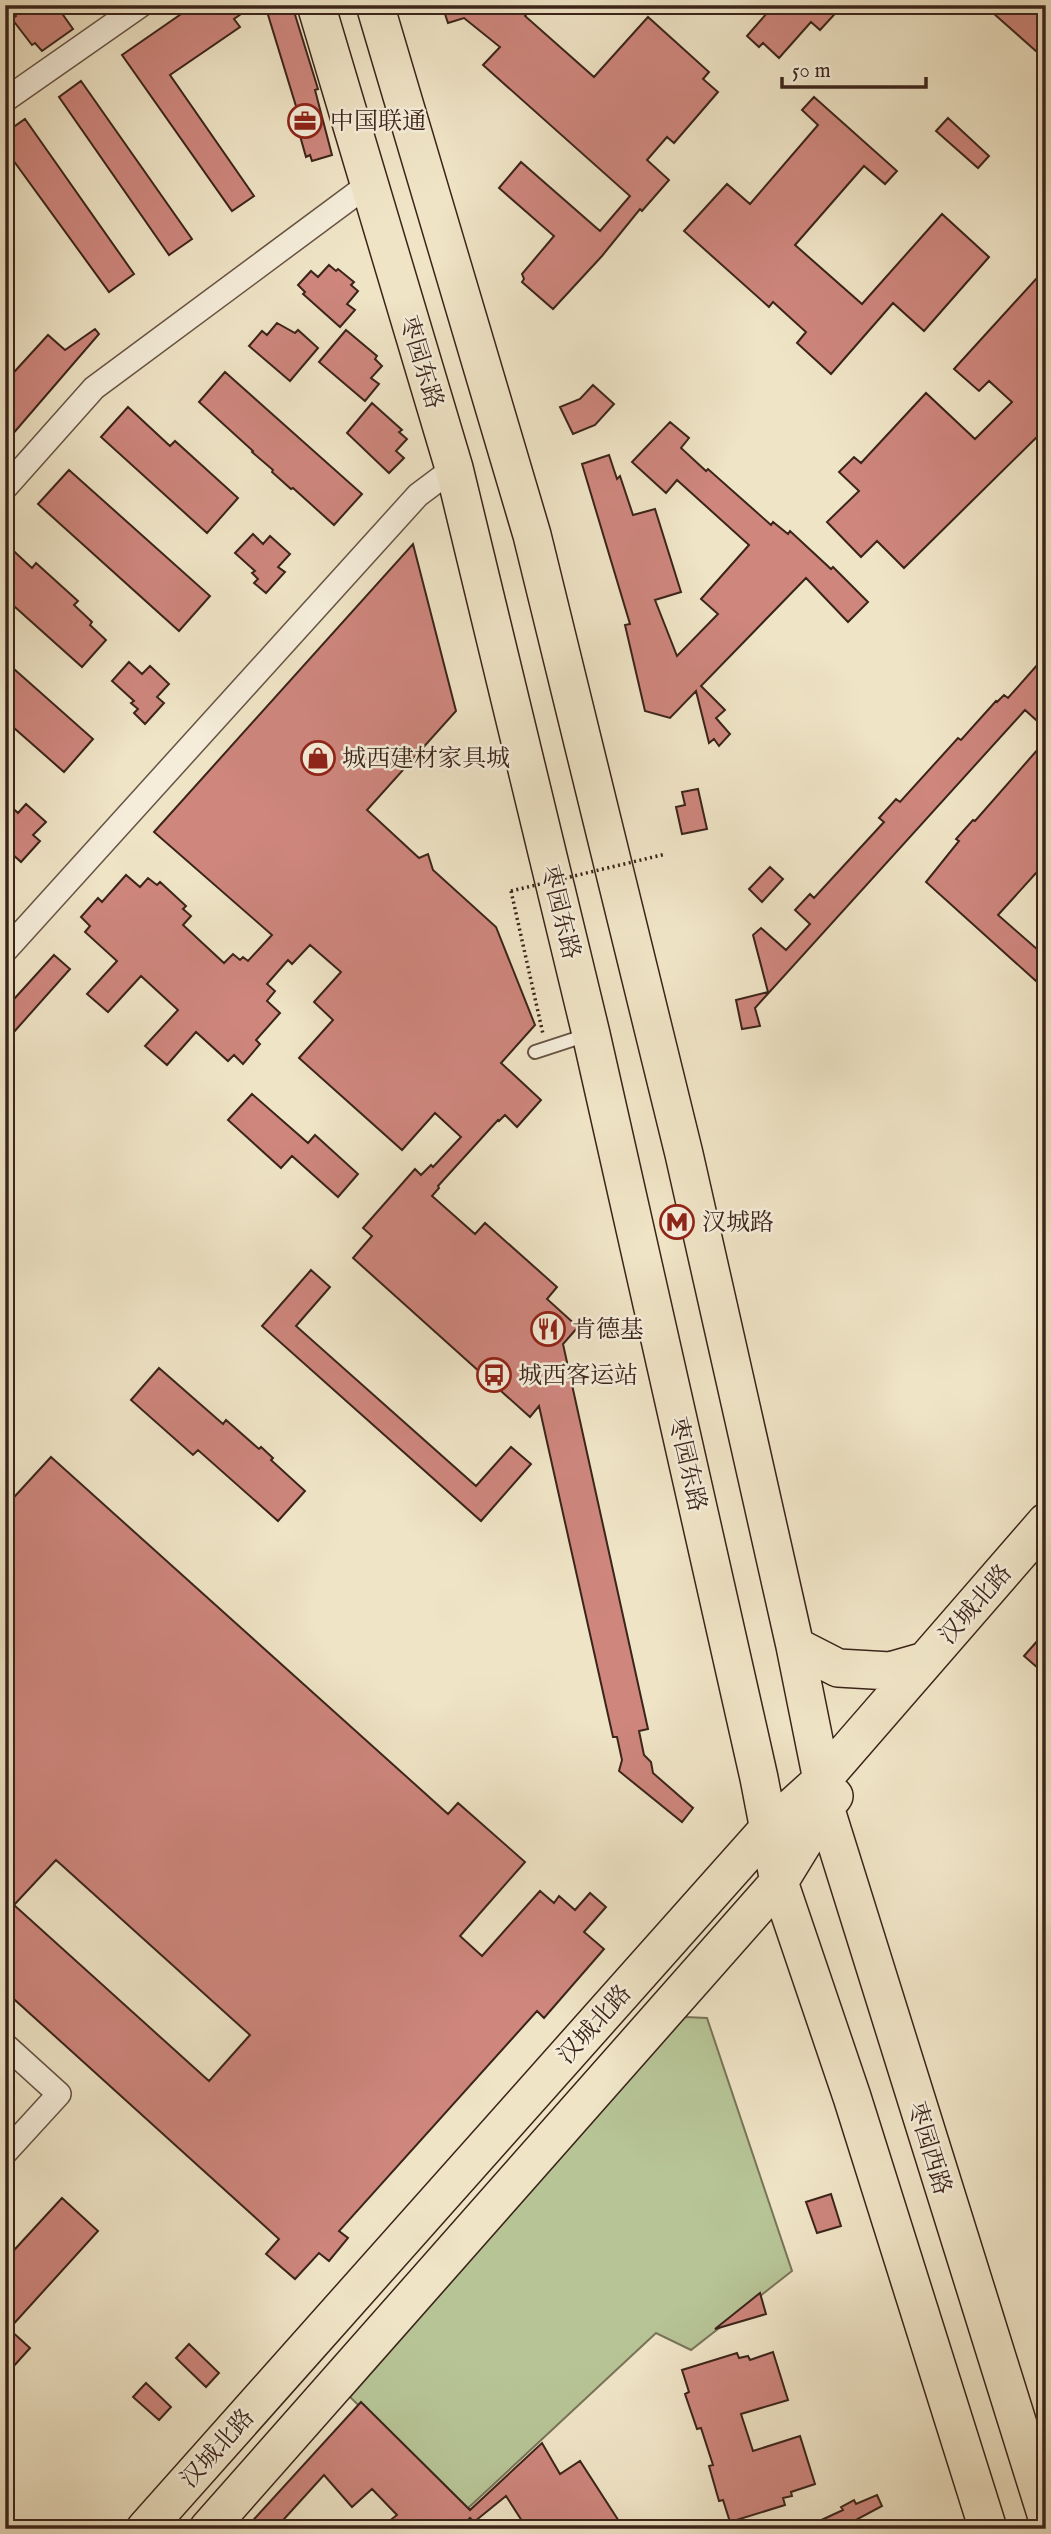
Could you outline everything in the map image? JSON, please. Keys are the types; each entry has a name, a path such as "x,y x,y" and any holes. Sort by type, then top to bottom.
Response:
{"main road":[{"name":"枣园东路","path":"316,5 454,468 591,1034 769,1828"},
{"path":"374,5 533,535 681,1140 795,1646 823,1794"},
{"name":"汉城北路","path":"208,2529 779,1882 823,1794 925,1661 1046,1522"},
{"name":"汉城北路","path":"145,2529 769,1828 823,1794 1046,1558"},
{"path":"795,1646 838,1668 890,1671 925,1661"},
{"name":"枣园西路","path":"823,1794 1036,2450 1046,2514"},
{"path":"769,1828 779,1882 852,2097 988,2529"}],"street":[{"path":"5,100 141,5"},
{"path":"5,488 94,388 369,184"},
{"path":"5,951 418,495 454,468"},
{"path":"5,2045 59,2094 5,2153"}],"lane":[{"path":"541,1050 591,1034"}],"path":[{"path":"541,1050 511,891 666,855"}],"green space":[{"path":"685,2017 707,2018 792,2271 691,2350 656,2333 466,2510 350,2397"}],"building":[{"path":"9,5 56,5 73,29 42,51 35,43 32,45 12,19 16,16"},
{"path":"179,5 254,5 234,19 240,27 170,75 254,196 232,211 122,55 184,12"},
{"path":"265,5 292,5 318,89 315,90 332,155 312,161 310,155 306,157 295,118 299,116"},
{"path":"442,5 534,5 525,16 594,77 648,17 709,72 703,79 718,92 674,143 667,137 647,160 669,180 642,211 640,209 602,256 553,309 522,282 522,274 554,236 499,188 521,162 600,231 630,196 483,65 500,47 464,18 448,23"},
{"path":"774,5 843,5 820,30 811,22 779,58 763,43 759,47 747,36"},
{"path":"984,5 1038,5 1046,12 1046,60"},
{"path":"81,81 192,239 169,255 59,97"},
{"path":"814,97 897,171 885,184 864,166 795,245 862,304 942,214 989,257 924,331 893,303 831,374 797,343 806,332 773,302 769,307 684,231 727,184 750,204 818,125 802,110"},
{"path":"948,118 989,156 978,168 936,131"},
{"path":"25,119 134,274 109,292 5,149 5,133"},
{"path":"329,265 354,282 351,285 358,291 347,304 355,310 340,327 303,294 305,292 298,285 311,271 318,277"},
{"path":"1046,268 1046,428 904,568 877,541 861,557 827,522 859,491 839,472 854,457 861,463 926,393 975,439 1012,402 989,381 979,391 954,369"},
{"path":"277,323 295,333 298,330 318,348 290,381 249,346 262,331 267,335"},
{"path":"95,329 99,334 5,443 5,382 48,335 65,350"},
{"path":"346,330 377,356 375,359 382,366 371,378 379,384 365,401 319,362"},
{"path":"225,372 362,494 334,525 272,472 273,470 199,402"},
{"path":"593,385 614,404 595,425 573,434 560,407 580,399"},
{"path":"372,403 402,430 399,432 407,439 396,451 404,458 389,473 347,433"},
{"path":"128,407 170,446 175,441 238,498 207,533 101,437"},
{"path":"670,422 689,438 681,448 706,471 708,469 771,525 773,522 788,534 790,531 831,569 833,567 868,602 848,622 806,578 701,686 725,710 716,718 730,734 719,746 714,739 709,743 696,691 670,718 645,711 625,625 630,624 582,464 609,455 617,479 620,476 633,515 655,509 681,592 655,600 677,656 718,614 701,599 749,545 677,480 666,493 632,462"},
{"path":"69,470 210,596 179,631 38,504"},
{"path":"253,534 263,544 270,536 290,554 278,567 285,572 266,593 254,583 258,579 252,573 255,571 235,553"},
{"path":"5,543 32,568 36,563 78,601 74,605 106,640 82,667 5,598"},
{"path":"413,544 456,711 367,810 419,858 428,854 433,870 496,927 535,1025 501,1063 541,1100 517,1127 505,1115 498,1120 432,1196 475,1234 485,1223 557,1287 547,1299 578,1327 563,1344 648,1729 639,1731 644,1755 651,1762 653,1773 693,1808 682,1822 619,1771 622,1760 617,1737 613,1737 539,1406 530,1417 353,1258 372,1236 363,1228 415,1169 421,1175 431,1165 433,1167 461,1137 435,1113 402,1150 299,1058 333,1020 314,1002 341,972 310,945 292,964 288,960 267,984 275,991 267,1001 280,1013 256,1040 260,1044 243,1064 234,1055 228,1061 196,1032 167,1065 145,1046 178,1010 141,976 108,1012 87,994 117,961 85,932 90,926 81,917 98,898 102,902 126,875 140,887 148,878 157,885 160,882 186,906 183,909 191,916 183,925 224,963 233,954 240,960 243,957 248,961 272,935 154,832"},
{"path":"1046,655 1046,729 1025,710 755,1008 760,1026 742,1029 736,1000 768,992 753,935 761,928 786,950 810,924 795,910 810,894 814,898 884,822 879,818 896,799 900,802 958,738 961,740 996,701 1004,695 1008,698"},
{"path":"5,661 93,739 64,772 5,720"},
{"path":"129,662 142,674 150,666 169,684 157,697 164,703 145,724 134,713 138,709 131,703 134,701 112,681"},
{"path":"1046,740 1046,862 998,915 1046,957 1046,970 1036,981 926,882 959,841 956,839"},
{"path":"698,789 707,829 682,834 676,807 685,805 682,792"},
{"path":"5,801 18,813 26,804 46,822 33,835 40,841 21,862 10,852 13,848 5,841"},
{"path":"770,867 783,879 762,902 749,889"},
{"path":"54,955 70,969 5,1042 5,1009"},
{"path":"252,1094 308,1143 315,1135 358,1174 338,1197 292,1156 281,1168 228,1120"},
{"path":"311,1270 330,1287 296,1326 476,1486 511,1447 531,1464 481,1521 262,1326"},
{"path":"159,1368 223,1424 226,1420 259,1449 261,1447 273,1458 271,1460 305,1491 278,1521 198,1450 193,1455 131,1400"},
{"path":"51,1457 448,1814 458,1803 525,1862 460,1936 482,1956 540,1891 554,1903 559,1896 575,1910 590,1893 606,1907 584,1932 604,1949 544,2018 537,2011 339,2231 348,2238 329,2261 319,2253 295,2279 266,2254 279,2239 5,1991 5,1507","holes":["56,1860 250,2035 209,2081 14,1905"]},
{"path":"1046,1631 1046,1675 1024,1656"},
{"path":"831,2194 841,2226 817,2233 806,2202"},
{"path":"62,2198 98,2231 9,2329 30,2348 5,2376 5,2260"},
{"path":"760,2293 766,2314 715,2329"},
{"path":"189,2344 219,2373 206,2387 176,2358"},
{"path":"773,2352 788,2400 741,2414 753,2451 800,2436 815,2484 791,2492 792,2496 783,2498 785,2505 730,2522 723,2500 719,2501 709,2466 713,2465 701,2428 697,2429 685,2394 689,2392 682,2370 737,2353 739,2358 748,2356 750,2360"},
{"path":"146,2383 171,2407 159,2420 133,2397"},
{"path":"361,2402 470,2510 542,2443 560,2474 580,2461 624,2529 531,2529 527,2523 524,2524 506,2496 474,2522 470,2518 459,2529 379,2529 397,2515 372,2489 352,2507 324,2475 275,2529 245,2529"},
{"path":"877,2495 882,2506 839,2529 802,2529 843,2510 841,2507 854,2500 856,2504"}],"place":[{"name":"中国联通","path":"305,121"},
{"name":"城西建材家具城","path":"318,758"},
{"name":"汉城路","path":"677,1222"},
{"name":"肯德基","path":"548,1329"},
{"name":"城西客运站","path":"494,1375"}]}
